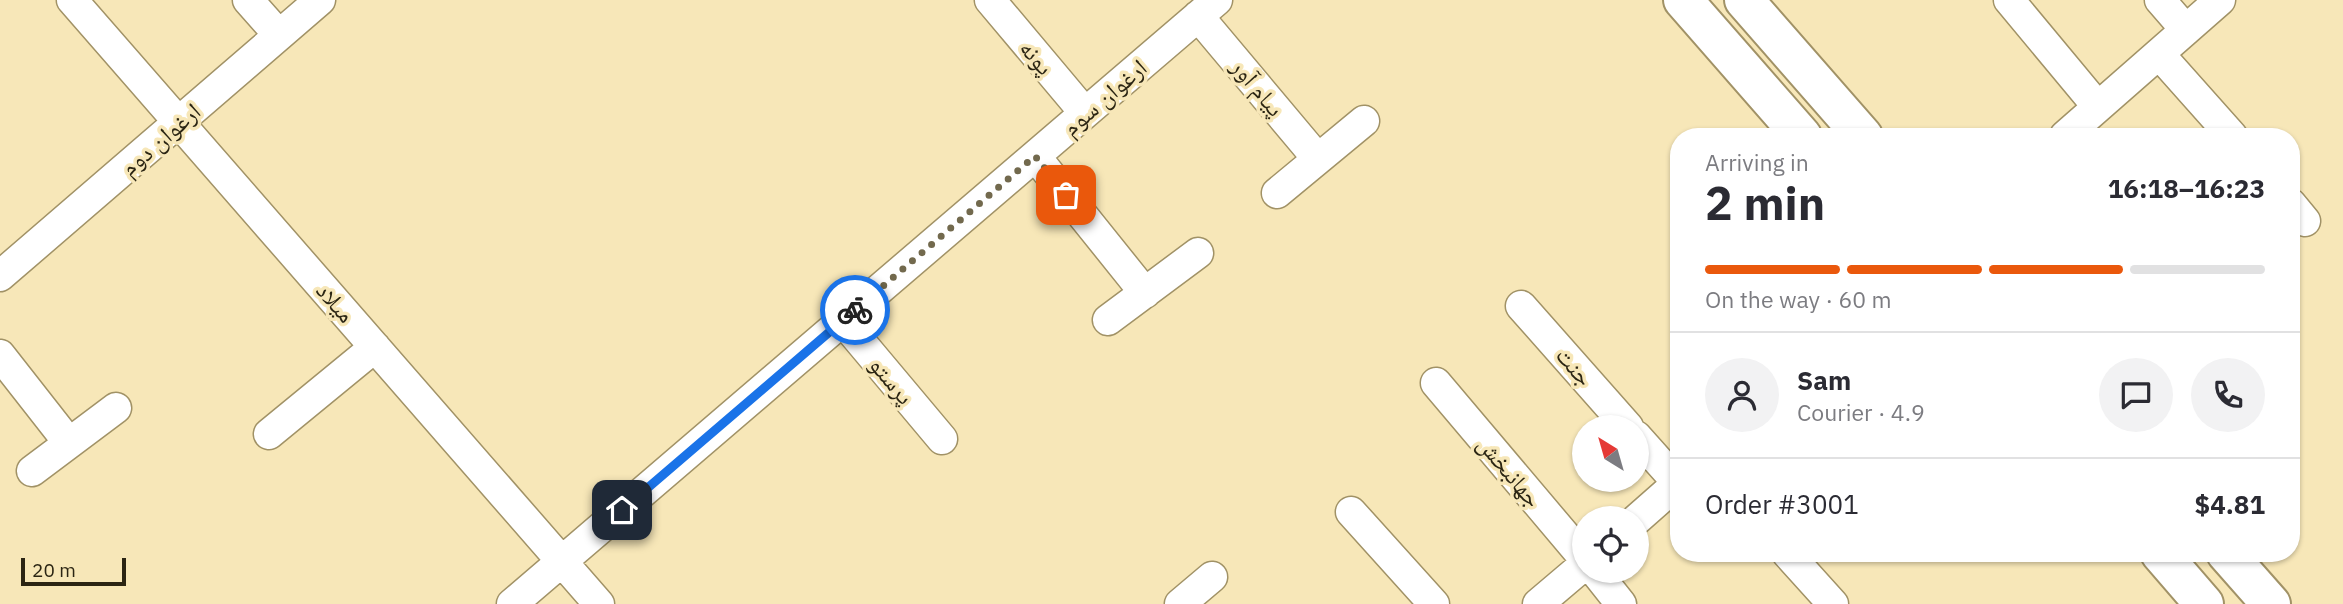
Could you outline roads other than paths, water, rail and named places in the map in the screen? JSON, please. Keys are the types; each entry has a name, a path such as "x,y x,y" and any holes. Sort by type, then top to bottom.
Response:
{"main road":[{"path":"1683,0 1795,128"},
{"path":"1744,0 1856,128"},
{"path":"2168,562 2204,604"},
{"path":"2234,562 2271,604"}],"street":[{"name":"میلاد","path":"72,0 599,604"},
{"path":"248,0 279,35"},
{"name":"ارغوان دوم","path":"2,271 179,123 320,0"},
{"name":"پونه","path":"990,0 1085,113"},
{"path":"2009,0 2081,127 2220,0"},
{"path":"2161,0 2186,30"},
{"name":"ارغوان سوم","path":"512,604 1208,8"},
{"name":"پیام آور","path":"1208,8 1318,159"},
{"path":"2159,54 2224,128"},
{"path":"1277,193 1364,121"},
{"path":"1035,156 1145,293"},
{"path":"1108,320 1198,253"},
{"name":"جنت","path":"1521,306 1617,415"},
{"name":"پرستو","path":"843,321 942,439"},
{"path":"269,434 375,347"},
{"path":"0,355 69,443"},
{"name":"جهانبخش","path":"1436,383 1572,544"},
{"path":"32,471 116,408"},
{"path":"1649,451 1670,474"},
{"path":"1649,509 1670,490"},
{"path":"1351,512 1434,604"},
{"path":"1795,562 1833,604"},
{"path":"1538,604 1572,575"},
{"path":"1180,604 1212,578"},
{"path":"1604,583 1620,604"}]}
